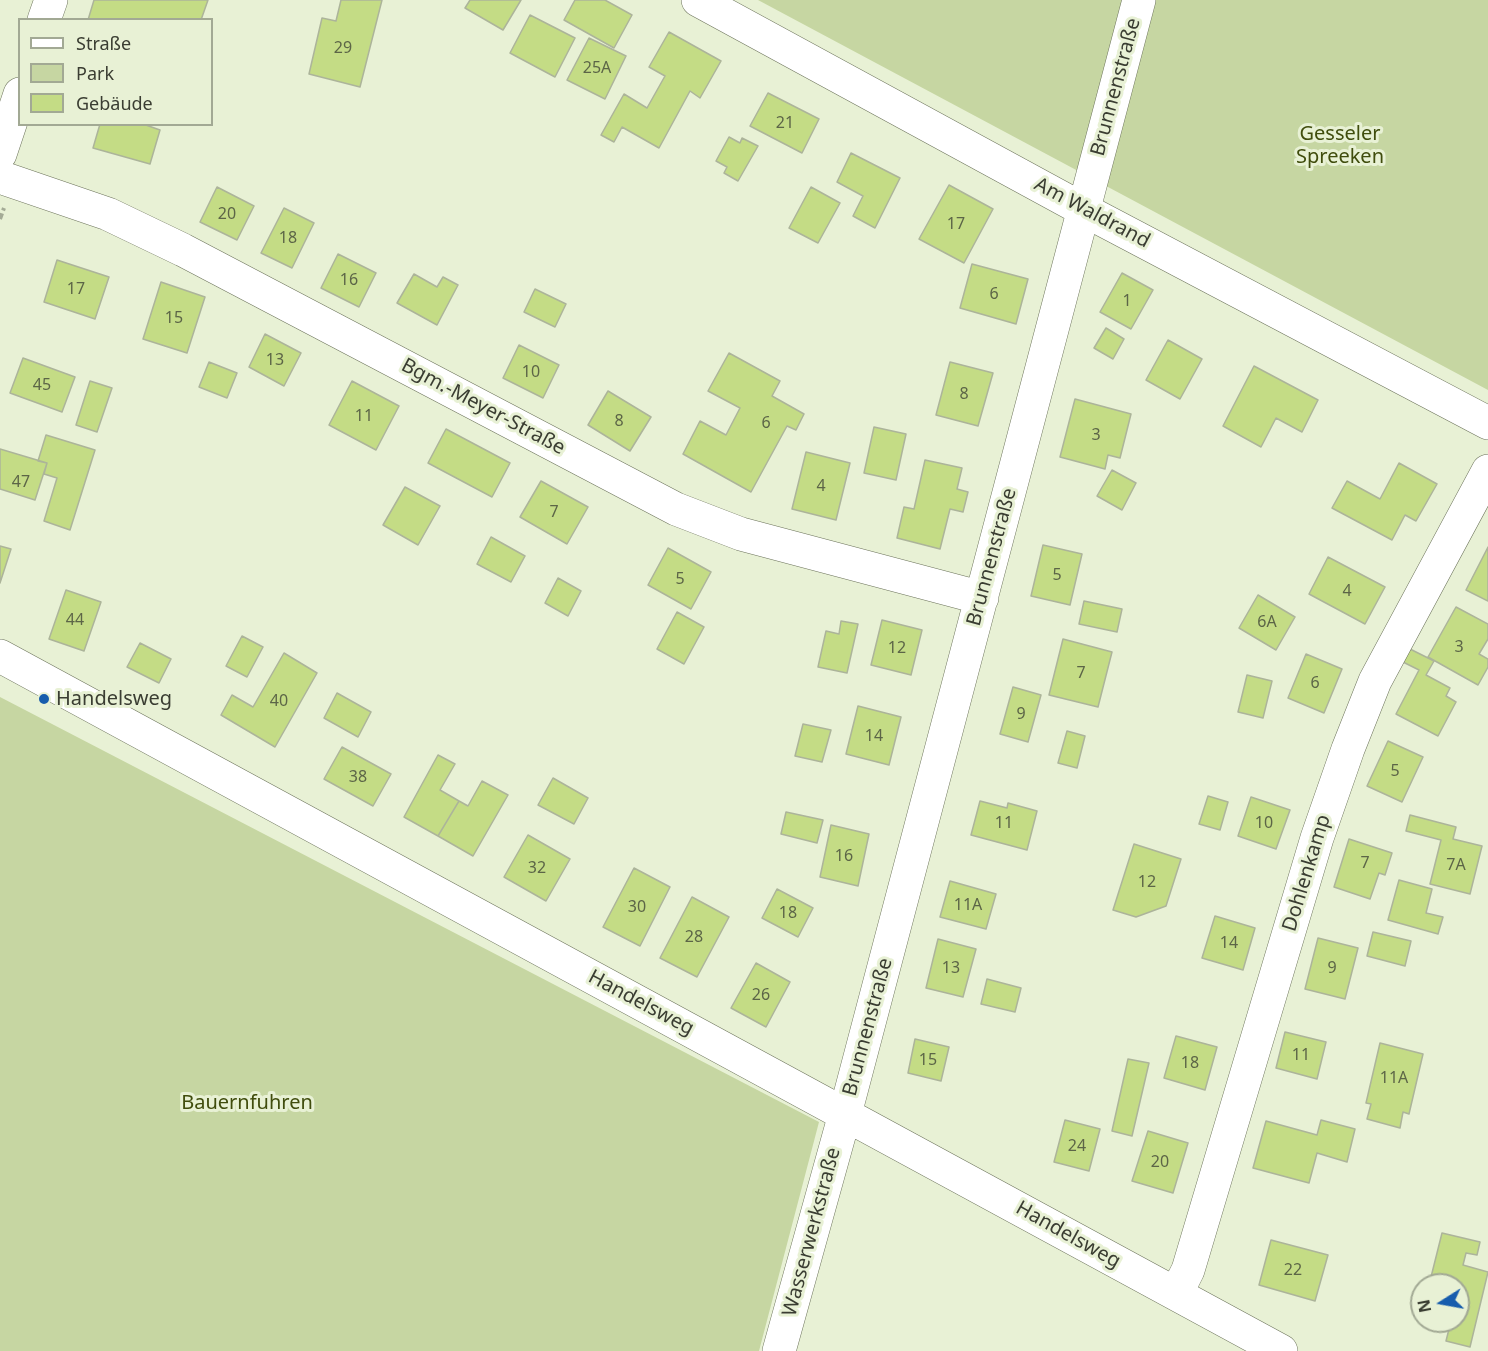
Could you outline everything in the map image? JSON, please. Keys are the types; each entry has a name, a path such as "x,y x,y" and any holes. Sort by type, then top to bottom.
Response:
{"street":[{"path":"46,18 51,0"},
{"name":"Am Waldrand","path":"698,0 1084,210 1488,423"},
{"name":"Brunnenstraße","path":"845,1114 1139,0"},
{"path":"2,143 18,99"},
{"name":"Bgm.-Meyer-Straße","path":"0,177 108,214 183,250 676,508 741,534 982,598"},
{"name":"Dohlenkamp","path":"1176,1294 1188,1270 1317,838 1348,749 1375,681 1488,471"},
{"name":"Handelsweg","path":"0,656 1281,1351"},
{"name":"Wasserwerkstraße","path":"779,1351 845,1114"}],"green space":[{"name":"Gesseler Spreeken","path":"758,0 1488,0 1488,390"},
{"name":"Bauernfuhren","path":"0,697 819,1122 759,1351 0,1351"}],"building":[{"path":"94,0 208,0 202,18 89,18"},
{"path":"341,0 382,0 360,87 309,74 322,18 336,21"},
{"path":"470,0 521,0 503,30 465,8"},
{"path":"575,0 605,0 632,15 614,48 564,20"},
{"path":"530,15 575,38 555,77 510,53"},
{"path":"669,32 721,61 700,98 690,91 659,148 622,127 614,142 601,135 624,94 647,108 665,76 649,67"},
{"path":"589,38 626,56 605,99 567,80"},
{"path":"768,93 819,119 802,153 750,126"},
{"path":"99,126 149,126 160,130 150,164 93,148"},
{"path":"729,137 740,143 742,138 758,146 738,181 724,173 727,167 716,161"},
{"path":"851,153 900,178 875,228 853,216 863,196 837,182"},
{"path":"949,185 993,209 964,263 919,239"},
{"path":"217,187 254,206 237,240 200,222"},
{"path":"811,187 840,203 818,243 789,228"},
{"path":"284,208 314,223 292,268 261,253"},
{"path":"338,254 376,273 359,307 321,288"},
{"path":"57,260 109,277 95,319 44,302"},
{"path":"972,264 1028,279 1016,324 960,308"},
{"path":"1122,273 1153,290 1131,329 1100,312"},
{"path":"414,274 437,287 443,277 458,285 437,325 397,303"},
{"path":"161,282 205,297 187,353 143,339"},
{"path":"535,289 566,304 555,327 524,312"},
{"path":"1106,328 1124,339 1113,359 1094,348"},
{"path":"265,334 301,353 284,386 249,367"},
{"path":"1168,340 1202,359 1180,399 1146,380"},
{"path":"519,345 559,365 543,398 503,378"},
{"path":"729,353 780,381 772,396 804,414 796,430 787,426 751,492 683,454 700,421 726,435 740,408 708,391"},
{"path":"23,358 75,377 62,412 10,393"},
{"path":"209,362 237,373 227,398 199,387"},
{"path":"950,362 993,373 978,426 936,415"},
{"path":"1254,366 1318,400 1302,432 1276,418 1261,447 1223,426"},
{"path":"90,381 112,388 97,432 76,425"},
{"path":"352,381 399,406 376,450 329,425"},
{"path":"608,391 651,417 630,451 588,425"},
{"path":"1075,399 1131,414 1120,458 1108,455 1105,469 1060,457"},
{"path":"874,427 906,434 896,480 864,473"},
{"path":"446,429 510,463 492,497 428,463"},
{"path":"46,435 95,450 70,530 44,521 57,478 44,474 47,463 38,461"},
{"path":"0,449 47,463 35,500 0,489"},
{"path":"806,452 850,463 836,520 792,509"},
{"path":"925,460 962,468 957,489 968,492 963,512 950,509 940,549 897,538 904,507 914,509"},
{"path":"1399,463 1437,484 1416,521 1405,515 1392,540 1332,508 1347,481 1380,499"},
{"path":"1112,470 1136,483 1122,510 1097,496"},
{"path":"541,481 588,507 567,544 520,517"},
{"path":"405,487 440,506 418,545 383,525"},
{"path":"491,537 525,556 511,582 477,564"},
{"path":"1043,545 1082,554 1070,605 1031,596"},
{"path":"0,546 11,549 0,583"},
{"path":"1488,547 1488,601 1466,590"},
{"path":"668,548 711,572 691,609 648,585"},
{"path":"1328,557 1385,587 1365,624 1309,594"},
{"path":"558,578 581,591 568,616 545,603"},
{"path":"66,590 101,602 84,651 49,639"},
{"path":"1258,595 1295,617 1276,650 1239,628"},
{"path":"1084,601 1122,609 1117,632 1079,624"},
{"path":"1456,607 1488,624 1488,639 1479,654 1488,659 1488,667 1478,685 1428,657"},
{"path":"677,612 704,627 684,664 657,649"},
{"path":"882,620 922,630 911,675 871,665"},
{"path":"841,621 858,624 847,673 818,667 826,631 839,634"},
{"path":"242,636 263,647 247,677 226,666"},
{"path":"1063,639 1112,652 1098,707 1049,695"},
{"path":"140,643 171,659 159,683 127,667"},
{"path":"1410,649 1434,661 1426,675 1450,688 1446,696 1456,702 1438,736 1396,714 1419,670 1403,662"},
{"path":"284,653 317,673 275,747 221,715 232,695 253,707"},
{"path":"1306,654 1342,669 1324,713 1288,698"},
{"path":"1247,675 1272,681 1263,718 1238,712"},
{"path":"1013,687 1041,695 1028,742 1000,734"},
{"path":"337,693 371,712 358,737 324,718"},
{"path":"858,706 901,717 889,765 846,754"},
{"path":"803,724 831,730 822,762 795,756"},
{"path":"1067,731 1085,736 1077,768 1058,763"},
{"path":"1388,741 1423,757 1402,802 1367,786"},
{"path":"342,747 391,774 373,806 324,779"},
{"path":"438,755 455,764 440,790 459,801 438,836 404,817"},
{"path":"553,778 588,798 574,824 538,805"},
{"path":"482,781 508,795 473,856 438,836 459,801 468,806"},
{"path":"1208,796 1228,802 1220,830 1199,824"},
{"path":"1251,797 1290,810 1276,849 1238,836"},
{"path":"980,801 1007,808 1008,803 1037,811 1027,850 971,835"},
{"path":"786,812 823,820 817,843 781,834"},
{"path":"1410,815 1456,827 1453,839 1482,846 1470,894 1430,884 1441,840 1406,831"},
{"path":"831,825 869,834 858,886 820,877"},
{"path":"528,835 570,859 546,901 504,877"},
{"path":"1349,839 1392,853 1385,875 1379,873 1370,899 1334,887"},
{"path":"1134,844 1181,859 1166,906 1136,917 1113,910"},
{"path":"634,868 670,887 640,946 603,927"},
{"path":"1399,880 1432,889 1426,913 1443,917 1438,934 1388,920"},
{"path":"950,881 996,894 986,929 940,917"},
{"path":"777,889 813,908 798,937 762,918"},
{"path":"692,897 729,917 697,977 660,958"},
{"path":"1215,916 1255,928 1243,970 1202,958"},
{"path":"1373,932 1411,941 1405,966 1367,956"},
{"path":"1318,938 1358,948 1345,999 1305,989"},
{"path":"938,939 976,949 963,997 926,988"},
{"path":"756,963 790,982 766,1027 731,1008"},
{"path":"987,979 1021,988 1015,1012 981,1004"},
{"path":"1285,1032 1326,1042 1317,1079 1276,1068"},
{"path":"1176,1036 1217,1047 1205,1090 1164,1078"},
{"path":"915,1039 949,1047 941,1081 908,1073"},
{"path":"1380,1043 1423,1054 1409,1114 1403,1112 1400,1128 1367,1119 1371,1104 1366,1103"},
{"path":"1128,1059 1149,1063 1132,1136 1112,1131"},
{"path":"1065,1120 1100,1129 1089,1171 1054,1162"},
{"path":"1321,1120 1355,1129 1347,1162 1317,1153 1309,1183 1253,1168 1266,1121 1317,1135"},
{"path":"1148,1131 1188,1143 1173,1193 1132,1181"},
{"path":"1442,1233 1480,1242 1477,1255 1466,1253 1463,1265 1488,1272 1470,1347 1446,1341 1448,1333 1470,1333 1470,1273 1432,1273"},
{"path":"1271,1240 1328,1255 1315,1301 1259,1285"}],"place":[{"name":"Handelsweg","path":"44,699"}]}
